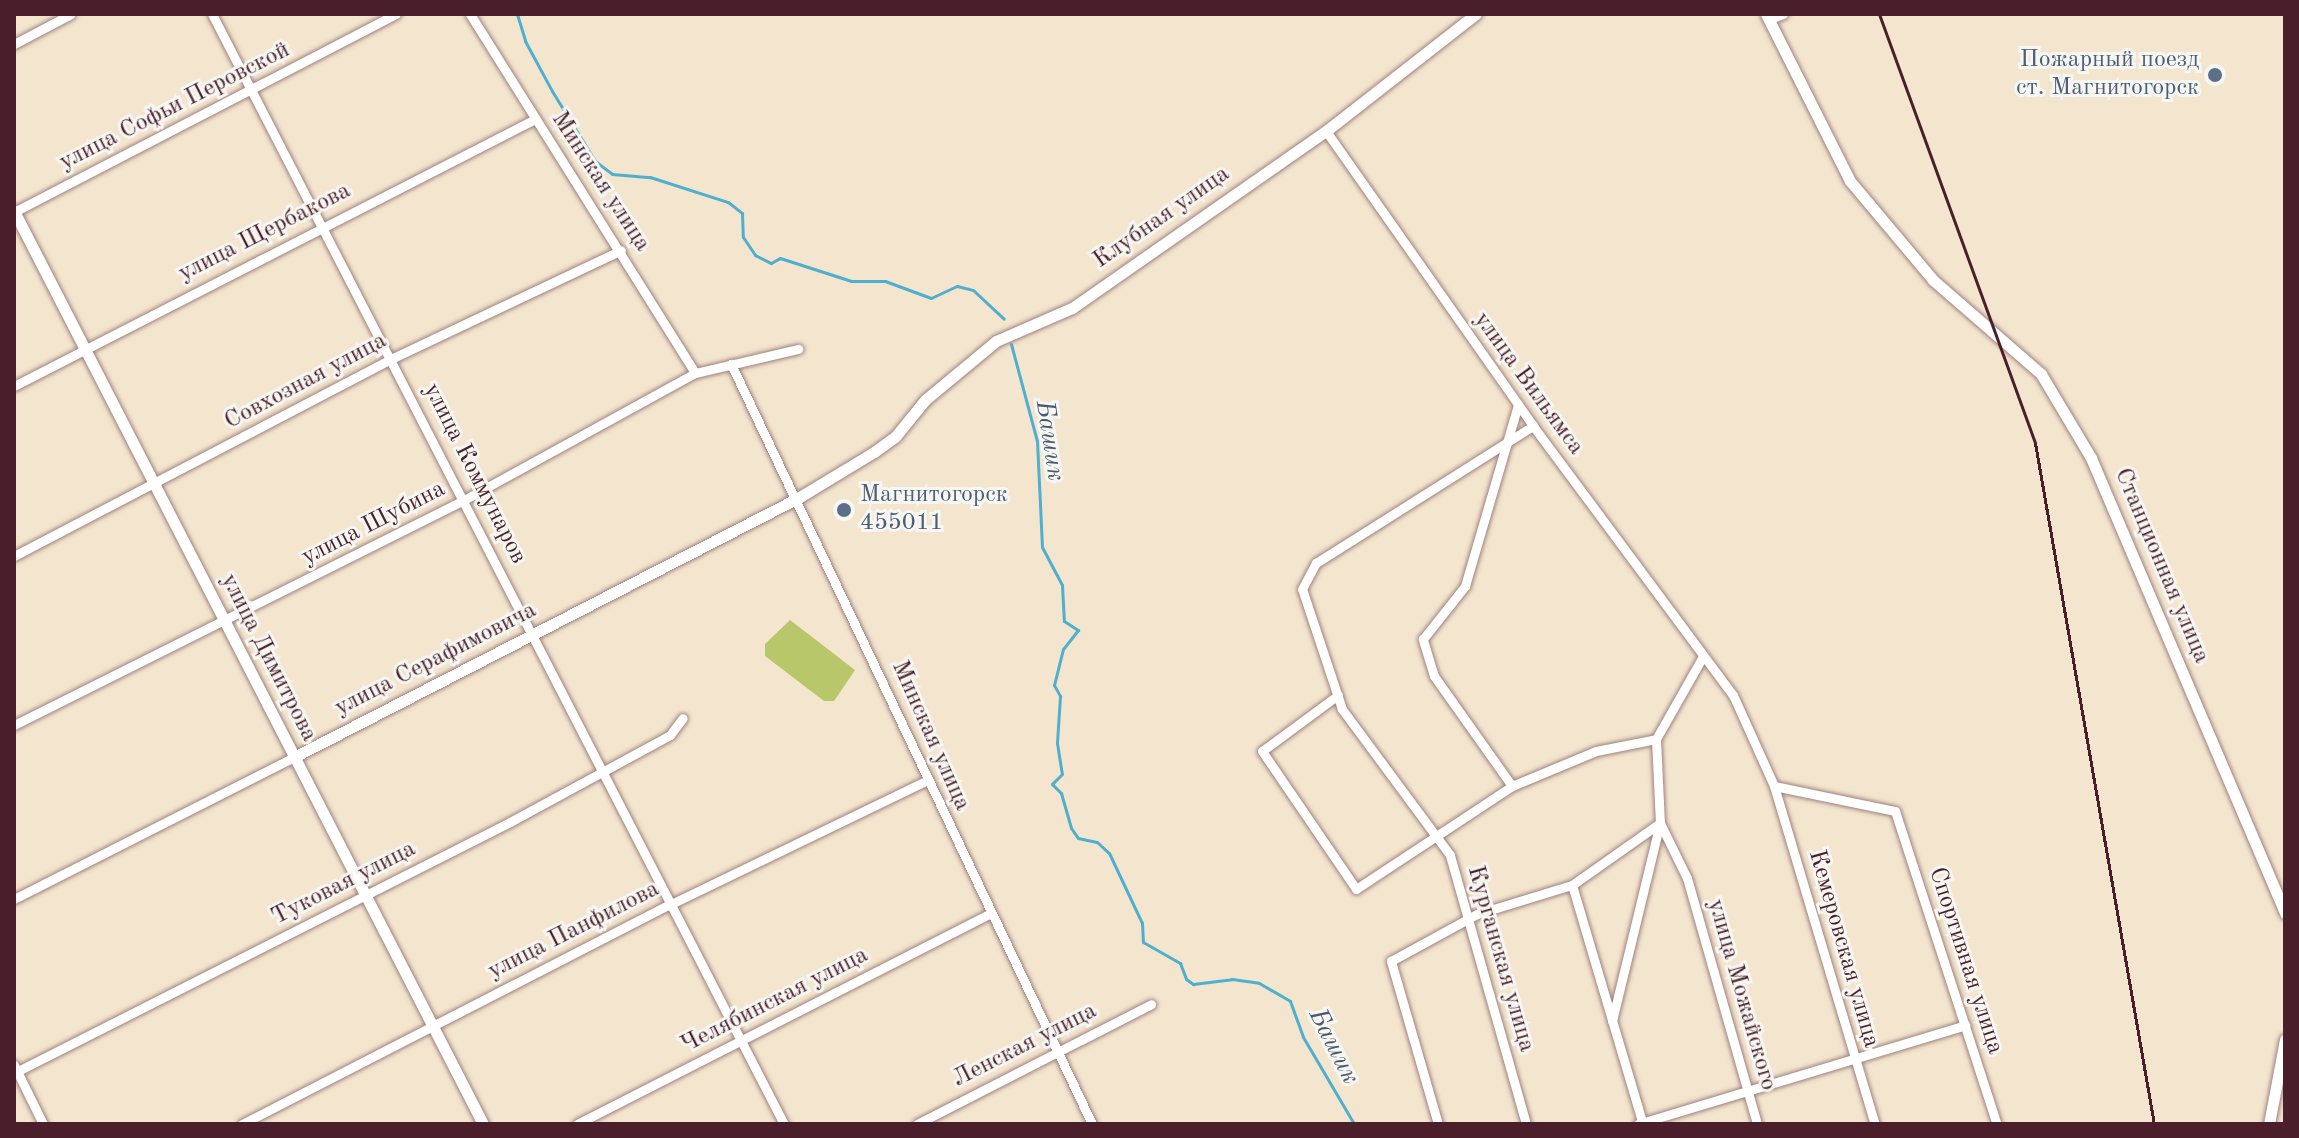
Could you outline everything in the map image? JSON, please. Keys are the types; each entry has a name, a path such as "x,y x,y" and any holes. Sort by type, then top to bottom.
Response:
{"street":[{"path":"14,44 71,14"},
{"name":"улица Коммунаров","path":"212,14 393,358 533,636 603,767 669,905 784,1124"},
{"name":"улица Софьи Перовской","path":"14,212 396,14"},
{"name":"Минская улица","path":"470,14 621,250 695,373"},
{"name":"Клубная улица","path":"874,452 895,437 925,400 996,341 1072,308 1326,131 1476,14"},
{"path":"1768,16 1783,14"},
{"name":"Станционная улица","path":"1768,16 1850,181 1933,280 2041,374 2091,458 2285,913"},
{"name":"улица Щербакова","path":"14,386 322,225 535,119"},
{"name":"улица Вильямса","path":"1326,131 1533,426 1702,658 1733,695 1774,786"},
{"name":"улица Димитрова","path":"14,212 86,348 363,898 483,1124"},
{"name":"Совхозная улица","path":"14,556 393,358 621,250"},
{"name":"улица Шубина","path":"14,725 464,500 695,373 798,349"},
{"name":"Минская улица","path":"731,364 798,498 990,914 1092,1124"},
{"path":"1512,786 1434,676 1424,652 1428,626 1465,586 1471,571 1504,445 1518,405"},
{"path":"1504,445 1533,426"},
{"name":"Курганская улица","path":"1504,445 1307,573 1302,589 1342,709 1450,855 1526,1124"},
{"name":"улица Серафимовича","path":"14,899 533,636 798,498 874,452"},
{"path":"1612,1021 1660,823 1656,739 1702,658"},
{"path":"1338,695 1262,751 1350,885 1361,889 1434,834 1512,786 1596,751 1656,739"},
{"name":"Туковая улица","path":"15,1070 363,898 603,767 670,735 683,718"},
{"name":"улица Панфилова","path":"242,1124 669,905 928,780"},
{"name":"Спортивная улица","path":"1774,786 1895,811 1997,1124"},
{"name":"Кемеровская улица","path":"1774,786 1875,1124"},
{"path":"1438,1124 1391,961 1468,920 1572,885 1660,823"},
{"name":"улица Можайского","path":"1660,823 1687,878 1757,1124"},
{"path":"1572,885 1641,1124 1965,1025"},
{"name":"Челябинская улица","path":"577,1124 990,914"},
{"name":"Ленская улица","path":"917,1124 1151,1004"},
{"path":"2269,1124 2285,1039"},
{"path":"15,1070 43,1124"}],"green space":[{"path":"790,620 855,670 834,701 824,701 765,656 765,644"}],"waterway":[{"name":"Башик","path":"517,14 525,41 552,91 595,161 612,174 650,177 728,202 742,213 743,237 755,255 771,263 780,258 851,281 885,281 931,298 957,286 973,290 1004,319"},
{"name":"Башик","path":"1011,344 1037,441 1042,547 1062,585 1064,621 1078,630 1063,649 1054,685 1060,696 1057,743 1062,774 1052,784 1061,793 1071,828 1078,838 1097,842 1109,853 1142,923 1143,942 1180,963 1186,979 1193,984 1232,979 1259,983 1290,1001 1303,1037 1354,1124"}],"railway":[{"path":"1879,14 2035,443 2154,1124"}],"place":[{"name":"Пожарный поезд ст. Магнитогорск","path":"2215,75"},
{"name":"Магнитогорск 455011","path":"844,510"}]}
